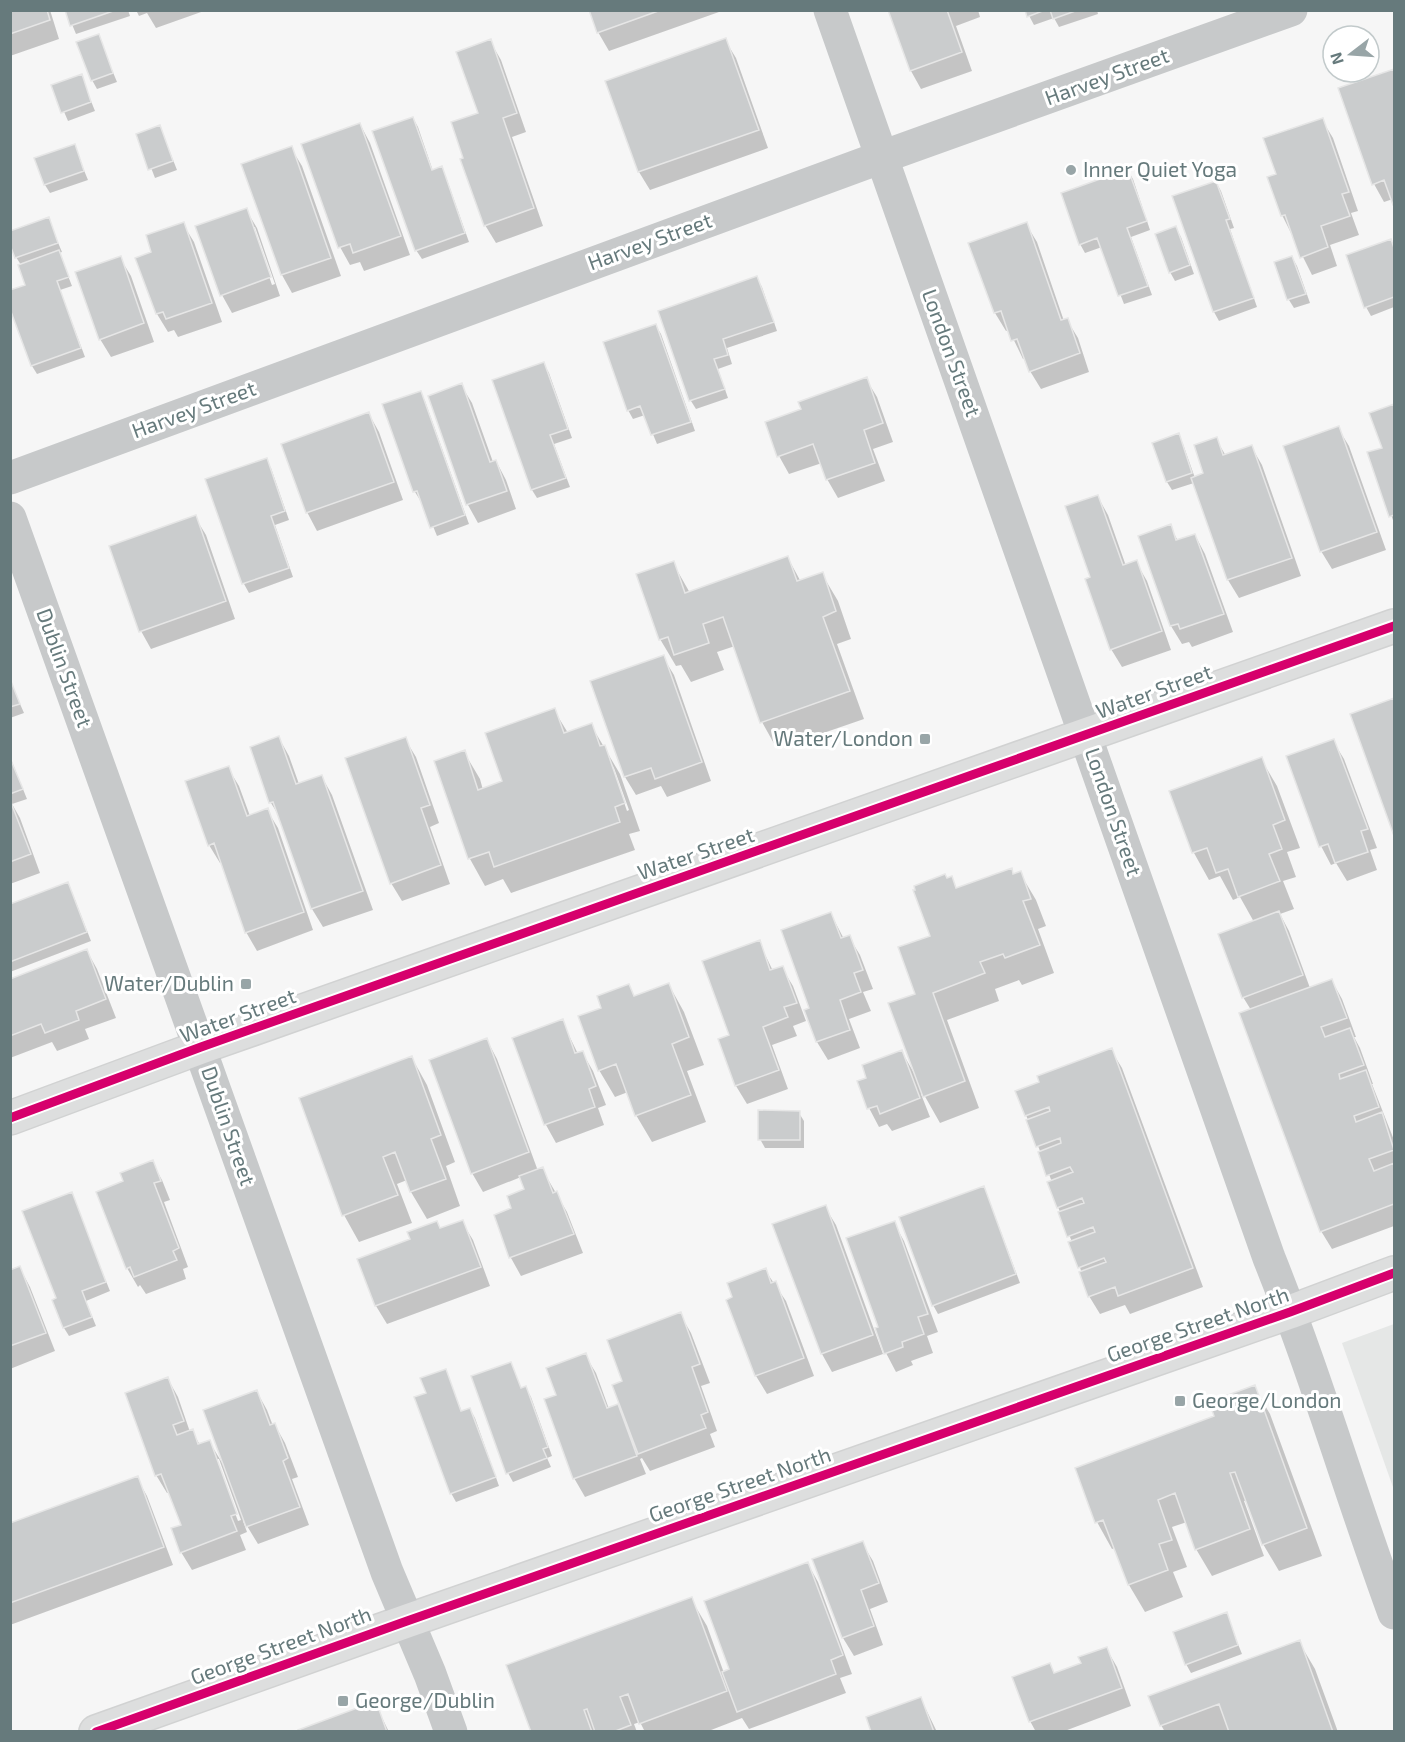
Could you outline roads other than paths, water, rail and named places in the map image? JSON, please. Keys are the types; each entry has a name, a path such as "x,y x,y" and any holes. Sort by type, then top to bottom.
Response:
{"main road":[{"name":"Water Street","path":"10,1118 201,1047 1395,626"},
{"name":"George Street North","path":"96,1731 1290,1312 1395,1273"}],"street":[{"name":"London Street","path":"830,10 1269,1258 1382,1543 1395,1613"},
{"name":"Harvey Street","path":"10,478 882,157 1291,10"},
{"name":"Dublin Street","path":"10,518 387,1572 430,1674 451,1731"}],"place":[{"name":"Inner Quiet Yoga","path":"1071,170"},
{"name":"Water/London","path":"925,739"},
{"name":"Water/Dublin","path":"246,984"},
{"name":"George/London","path":"1180,1401"},
{"name":"George/Dublin","path":"343,1701"}]}
